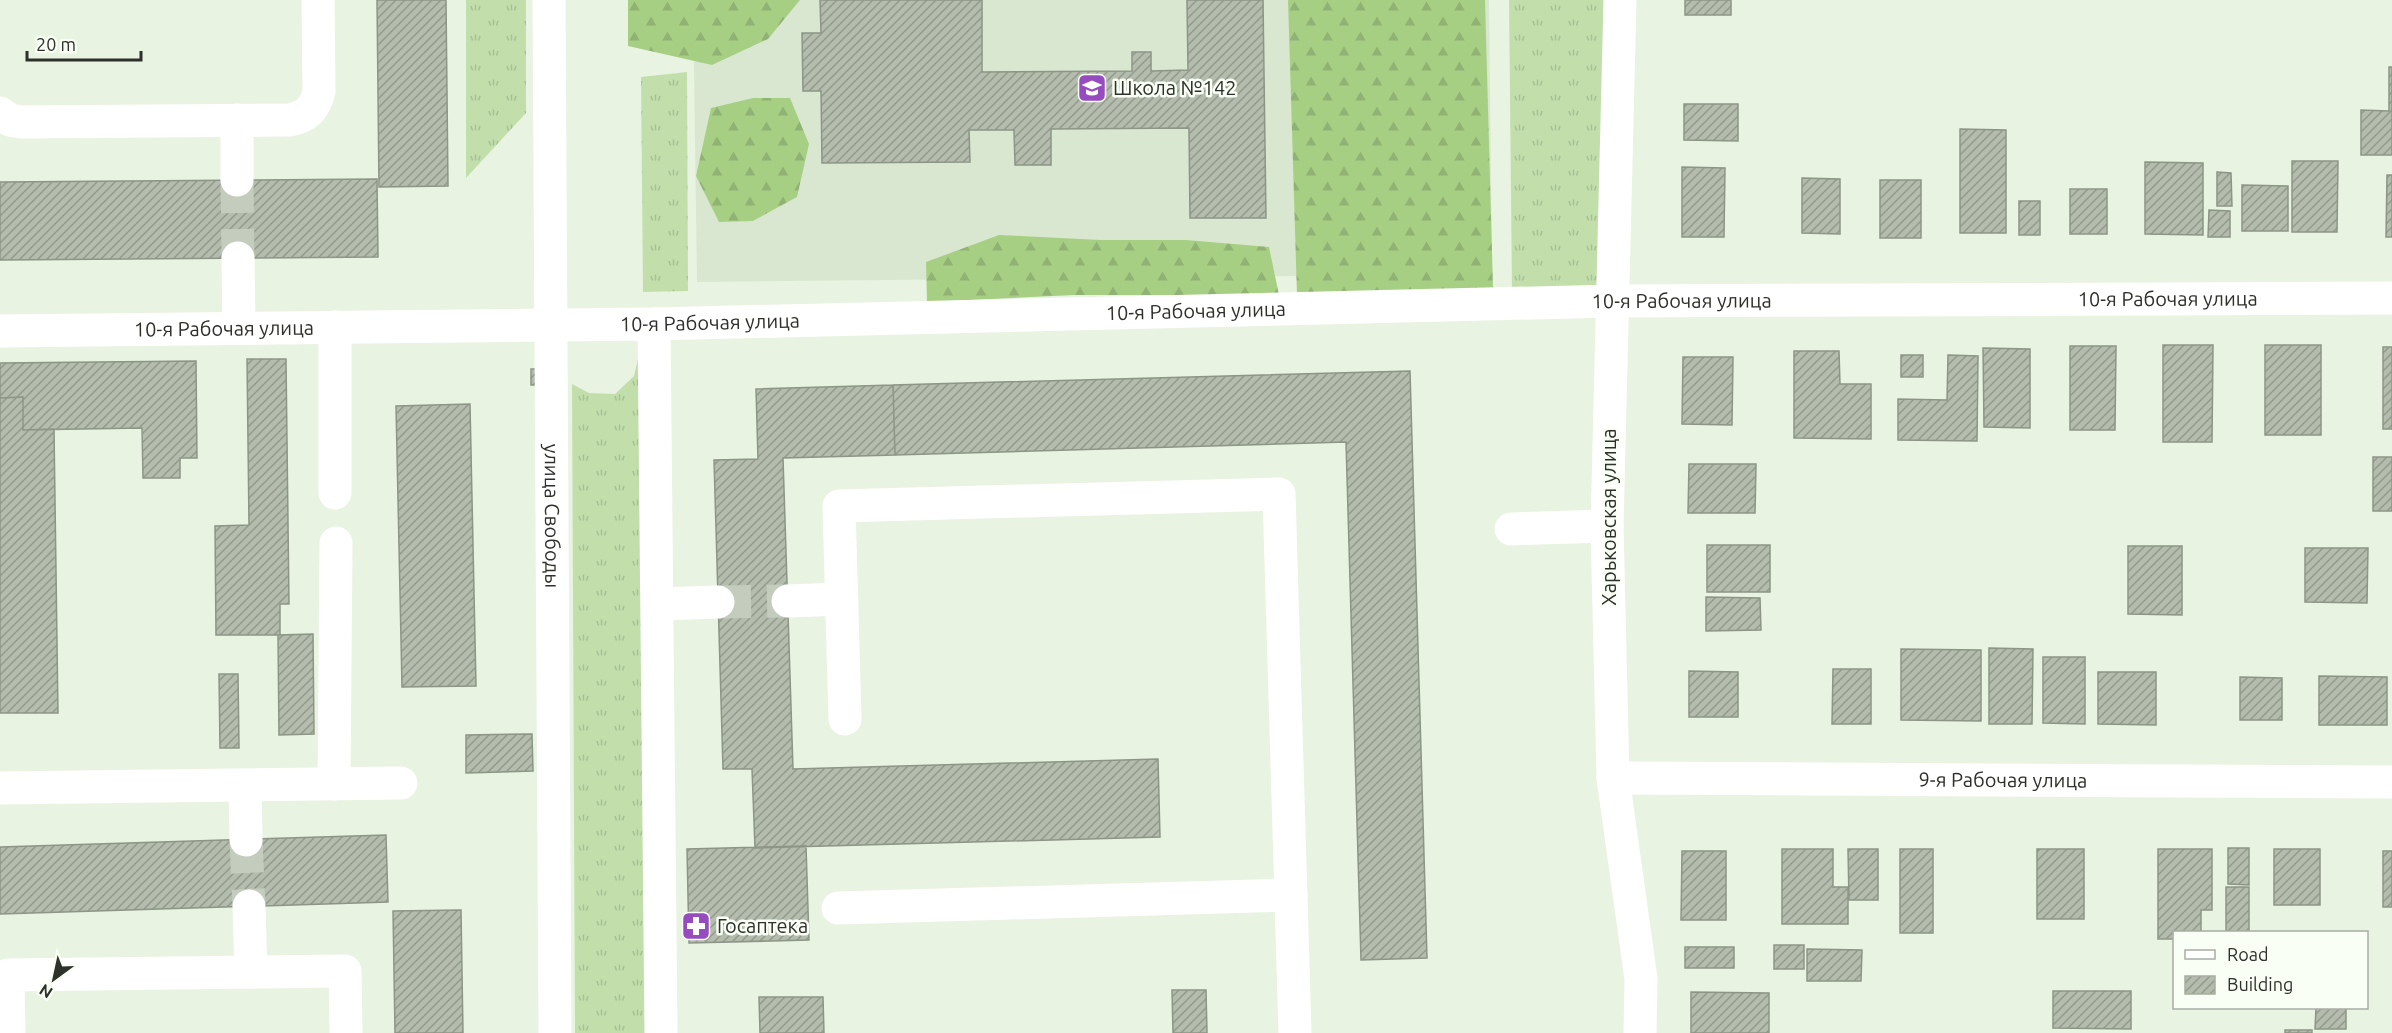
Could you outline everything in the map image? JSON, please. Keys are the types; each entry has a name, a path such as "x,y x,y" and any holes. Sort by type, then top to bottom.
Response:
{"street":[{"path":"0,113 10,120 21,122 290,120 301,117 311,111 319,91 318,0"},
{"name":"улица Свободы","path":"549,0 555,1033"},
{"name":"Харьковская улица","path":"1620,0 1607,526 1613,778 1641,979 1640,1033"},
{"path":"237,120 237,180"},
{"path":"238,258 239,328"},
{"name":"10-я Рабочая улица","path":"0,331 654,324 1613,301 2392,298"},
{"path":"654,324 661,1033"},
{"path":"335,327 335,493"},
{"path":"845,719 839,506 1279,494 1295,1033"},
{"path":"1511,529 1607,526"},
{"path":"334,784 336,543"},
{"path":"788,601 842,599"},
{"path":"658,604 718,603"},
{"name":"9-я Рабочая улица","path":"1613,778 2392,782"},
{"path":"0,788 401,783"},
{"path":"245,785 246,840"},
{"path":"838,908 1291,895"},
{"path":"249,906 251,972"},
{"path":"9,1033 8,975 345,971 346,1033"}],"shaded area":[{"name":"Школа №142","path":"693,0 1489,0 1492,274 697,282"}],"green space":[{"path":"466,0 526,0 526,113 466,178"},
{"path":"628,0 800,0 768,39 712,65 628,46"},
{"path":"1288,0 1485,0 1493,288 1297,295"},
{"path":"1509,0 1606,0 1602,289 1512,292"},
{"path":"687,72 688,291 643,292 641,77"},
{"path":"753,98 790,98 809,144 797,197 753,221 719,222 696,176 711,108"},
{"path":"999,235 1100,240 1186,240 1269,247 1279,295 1074,295 927,302 926,262"},
{"path":"638,359 653,1033 575,1033 572,384 589,393 615,394 634,376"}],"building":[{"path":"377,0 446,0 448,186 379,187"},
{"path":"820,0 982,0 982,72 1132,71 1132,52 1151,52 1151,71 1188,70 1187,0 1263,0 1266,218 1190,218 1189,128 1051,129 1051,165 1015,165 1014,130 969,130 970,162 822,163 821,91 803,91 802,33 821,33"},
{"path":"1685,0 1731,0 1731,15 1685,15"},
{"path":"2389,67 2392,67 2392,155 2361,155 2361,110 2389,111"},
{"path":"1684,104 1738,104 1738,141 1684,140"},
{"path":"1960,129 2006,130 2006,233 1960,233"},
{"path":"2292,161 2338,161 2337,232 2292,232"},
{"path":"2145,162 2203,163 2203,235 2145,234"},
{"path":"1682,167 1725,168 1724,237 1682,237"},
{"path":"2217,172 2231,173 2232,206 2217,206"},
{"path":"2387,175 2392,175 2392,237 2386,237"},
{"path":"1802,178 1840,179 1840,234 1802,233"},
{"path":"377,179 378,257 0,260 0,182"},
{"path":"1880,180 1921,180 1921,238 1880,238"},
{"path":"2242,185 2288,186 2288,231 2242,231"},
{"path":"2070,189 2107,189 2107,234 2070,234"},
{"path":"2019,201 2040,201 2040,235 2019,235"},
{"path":"2209,210 2230,211 2230,237 2208,237"},
{"path":"2163,345 2213,345 2212,442 2163,442"},
{"path":"2265,345 2321,345 2321,435 2265,435"},
{"path":"2070,346 2116,346 2115,430 2070,430"},
{"path":"2383,347 2392,347 2392,429 2383,429"},
{"path":"1983,348 2030,349 2030,428 1984,427"},
{"path":"1794,351 1839,351 1840,384 1871,384 1871,439 1794,438"},
{"path":"1901,355 1923,355 1923,377 1901,377"},
{"path":"1948,355 1978,356 1977,441 1898,440 1898,399 1947,400"},
{"path":"1683,357 1733,357 1732,425 1682,424"},
{"path":"247,359 286,359 289,604 280,604 280,635 216,635 215,526 249,525"},
{"path":"196,361 197,458 180,458 180,478 143,478 142,428 23,430 23,397 0,398 0,363"},
{"path":"531,369 546,369 547,385 531,385"},
{"path":"1410,371 1427,958 1361,960 1346,442 895,455 893,385"},
{"path":"893,385 895,455 783,458 793,769 1158,759 1160,837 755,848 752,769 723,769 714,460 758,459 756,389"},
{"path":"23,397 23,430 54,429 58,713 0,713 0,398"},
{"path":"470,404 476,686 402,687 396,406"},
{"path":"2373,457 2392,457 2392,511 2373,511"},
{"path":"1689,464 1756,464 1755,513 1688,513"},
{"path":"1707,545 1770,545 1770,592 1707,592"},
{"path":"2128,546 2182,546 2182,615 2128,614"},
{"path":"2305,548 2368,548 2367,603 2305,602"},
{"path":"1706,597 1760,598 1761,630 1706,631"},
{"path":"313,634 314,734 279,735 278,635"},
{"path":"1989,648 2033,649 2032,724 1989,724"},
{"path":"1901,649 1981,650 1981,721 1901,720"},
{"path":"2043,657 2085,657 2085,724 2043,723"},
{"path":"1833,669 1871,669 1871,724 1832,724"},
{"path":"1689,671 1738,672 1738,717 1689,717"},
{"path":"2098,672 2156,672 2156,725 2098,724"},
{"path":"219,674 238,674 239,748 220,748"},
{"path":"2319,676 2387,677 2387,725 2319,725"},
{"path":"2240,677 2282,678 2282,720 2240,720"},
{"path":"532,734 533,771 466,773 466,735"},
{"path":"386,835 388,902 0,914 0,847"},
{"path":"806,846 809,940 689,943 687,849"},
{"path":"2228,848 2249,848 2249,885 2228,884"},
{"path":"1782,849 1833,849 1833,887 1848,887 1848,924 1782,924"},
{"path":"1848,849 1878,849 1878,900 1849,900"},
{"path":"1900,849 1933,849 1933,933 1900,933"},
{"path":"2037,849 2084,849 2084,919 2037,919"},
{"path":"2158,849 2212,849 2212,910 2201,910 2201,931 2173,931 2173,939 2158,939"},
{"path":"2274,849 2320,849 2320,905 2274,905"},
{"path":"1682,851 1726,851 1726,920 1681,920"},
{"path":"2383,851 2392,851 2392,907 2383,907"},
{"path":"2226,887 2249,887 2249,931 2226,931"},
{"path":"461,910 463,1033 395,1033 393,911"},
{"path":"1774,945 1804,945 1804,969 1774,969"},
{"path":"1685,947 1734,947 1734,968 1685,968"},
{"path":"1807,949 1862,950 1861,981 1807,981"},
{"path":"1172,990 1206,990 1207,1033 1173,1033"},
{"path":"2053,991 2131,991 2131,1029 2053,1028"},
{"path":"1691,992 1769,993 1769,1033 1691,1033"},
{"path":"759,997 823,997 824,1033 760,1033"},
{"path":"2316,1009 2346,1009 2346,1029 2315,1029"},
{"path":"2285,1030 2312,1030 2312,1033 2285,1033"}],"tunnel":[{"path":"237,180 238,258"},
{"path":"718,602 788,601"},
{"path":"246,840 249,906"}],"place":[{"name":"Школа №142","path":"1092,88"},
{"name":"Госаптека","path":"696,926"}]}
